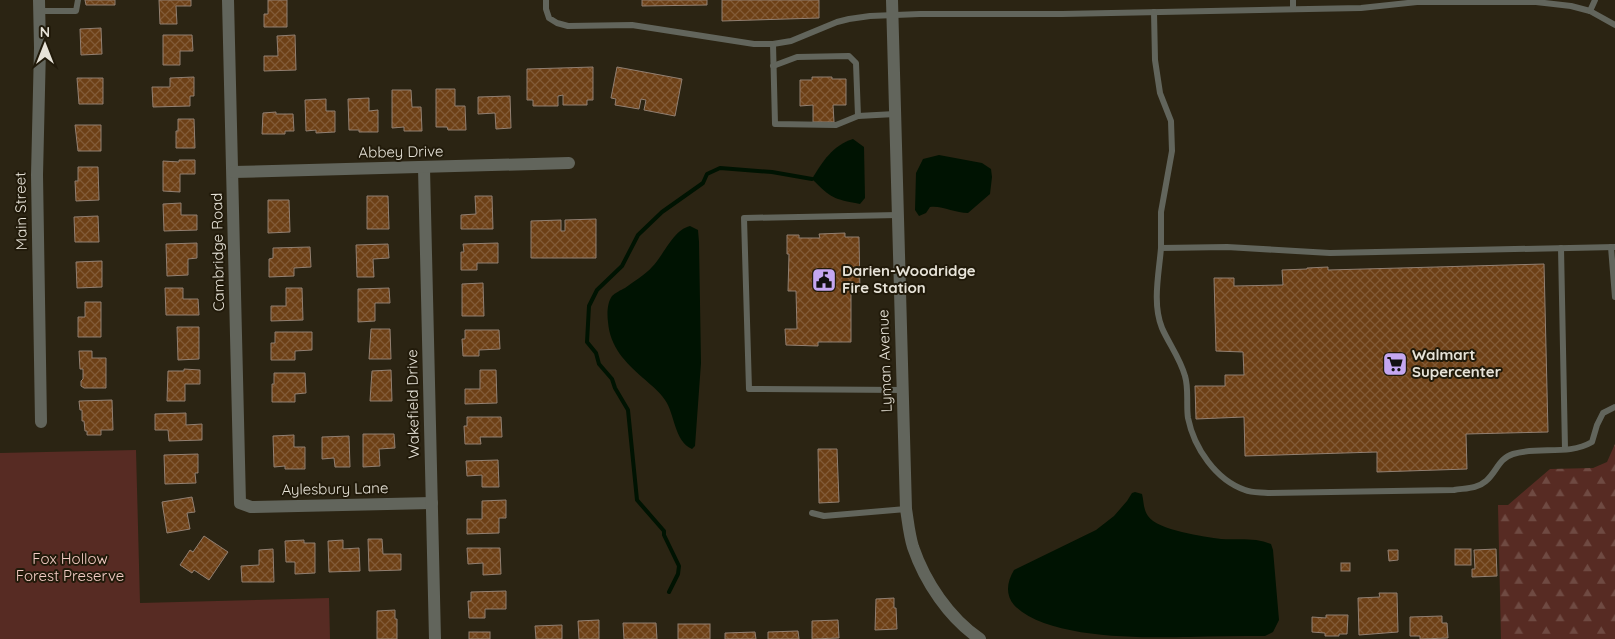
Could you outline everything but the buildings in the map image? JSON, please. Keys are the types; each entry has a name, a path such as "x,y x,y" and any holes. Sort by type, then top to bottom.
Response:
{"street":[{"name":"Cambridge Road","path":"228,0 240,503"},
{"name":"Lyman Avenue","path":"892,0 906,509 913,547 925,574 937,596 958,622 974,637"},
{"name":"Main Street","path":"39,6 37,175 41,422"},
{"name":"Abbey Drive","path":"232,172 569,163"},
{"name":"Wakefield Drive","path":"424,168 435,639"},
{"name":"Aylesbury Lane","path":"240,503 251,507 432,503"}],"lane":[{"path":"39,6 76,11 78,0"},
{"path":"546,0 549,18 557,23 568,26 632,25 754,44 773,44 791,41 848,19 892,16 1361,8 1417,1 1536,2 1571,6 1590,11 1615,25"},
{"path":"1293,0 1293,8"},
{"path":"1361,0 1361,8"},
{"path":"1590,11 1595,0"},
{"path":"1154,12 1155,60 1160,93 1171,122 1172,151 1170,172 1161,212 1161,248 1157,306 1162,327 1176,350 1186,377 1188,418 1195,440 1214,470 1247,491 1268,493 1454,490 1478,487 1488,480 1496,466 1510,455 1525,451 1582,448 1592,442 1597,425 1603,414 1615,407"},
{"path":"773,44 775,124 836,125 858,116 895,114"},
{"path":"774,66 796,57 849,56 856,63 858,116"},
{"path":"898,215 744,218 749,389 902,390"},
{"path":"1161,248 1227,247 1330,254 1613,247 1615,297"},
{"path":"1561,248 1565,450"},
{"path":"812,513 824,516 906,509"}],"green space":[{"path":"1615,444 1615,639 1501,639 1498,505 1508,505 1550,469 1593,468 1607,462"},
{"name":"Fox Hollow Forest Preserve","path":"136,450 140,603 329,598 330,639 0,639 0,453"}],"shaded area":[{"path":"853,139 864,147 865,198 860,204 833,197 812,179 824,160 834,150"},
{"path":"939,155 982,163 991,169 990,194 968,213 930,207 926,213 919,216 915,210 916,173 923,159"},
{"path":"690,226 698,230 699,242 701,363 695,446 692,449 686,445 678,434 663,397 630,366 615,346 609,331 608,316 608,305 612,296 649,270 679,232"},
{"path":"1132,493 1142,494 1144,508 1148,516 1153,521 1171,529 1204,537 1253,540 1271,544 1279,620 1273,632 1265,636 1146,637 1096,634 1049,624 1029,616 1014,605 1009,597 1008,588 1014,570 1096,530 1114,516"}],"waterway":[{"path":"669,592 678,574 679,566 664,535 664,531 637,500 628,410 612,379 599,364 596,353 587,342 589,306 597,290 622,266 638,235 662,212 703,183 707,174 720,168 772,172 812,179"}],"place":[{"name":"Darien-Woodridge Fire Station","path":"824,280"},
{"name":"Walmart Supercenter","path":"1395,364"}]}
